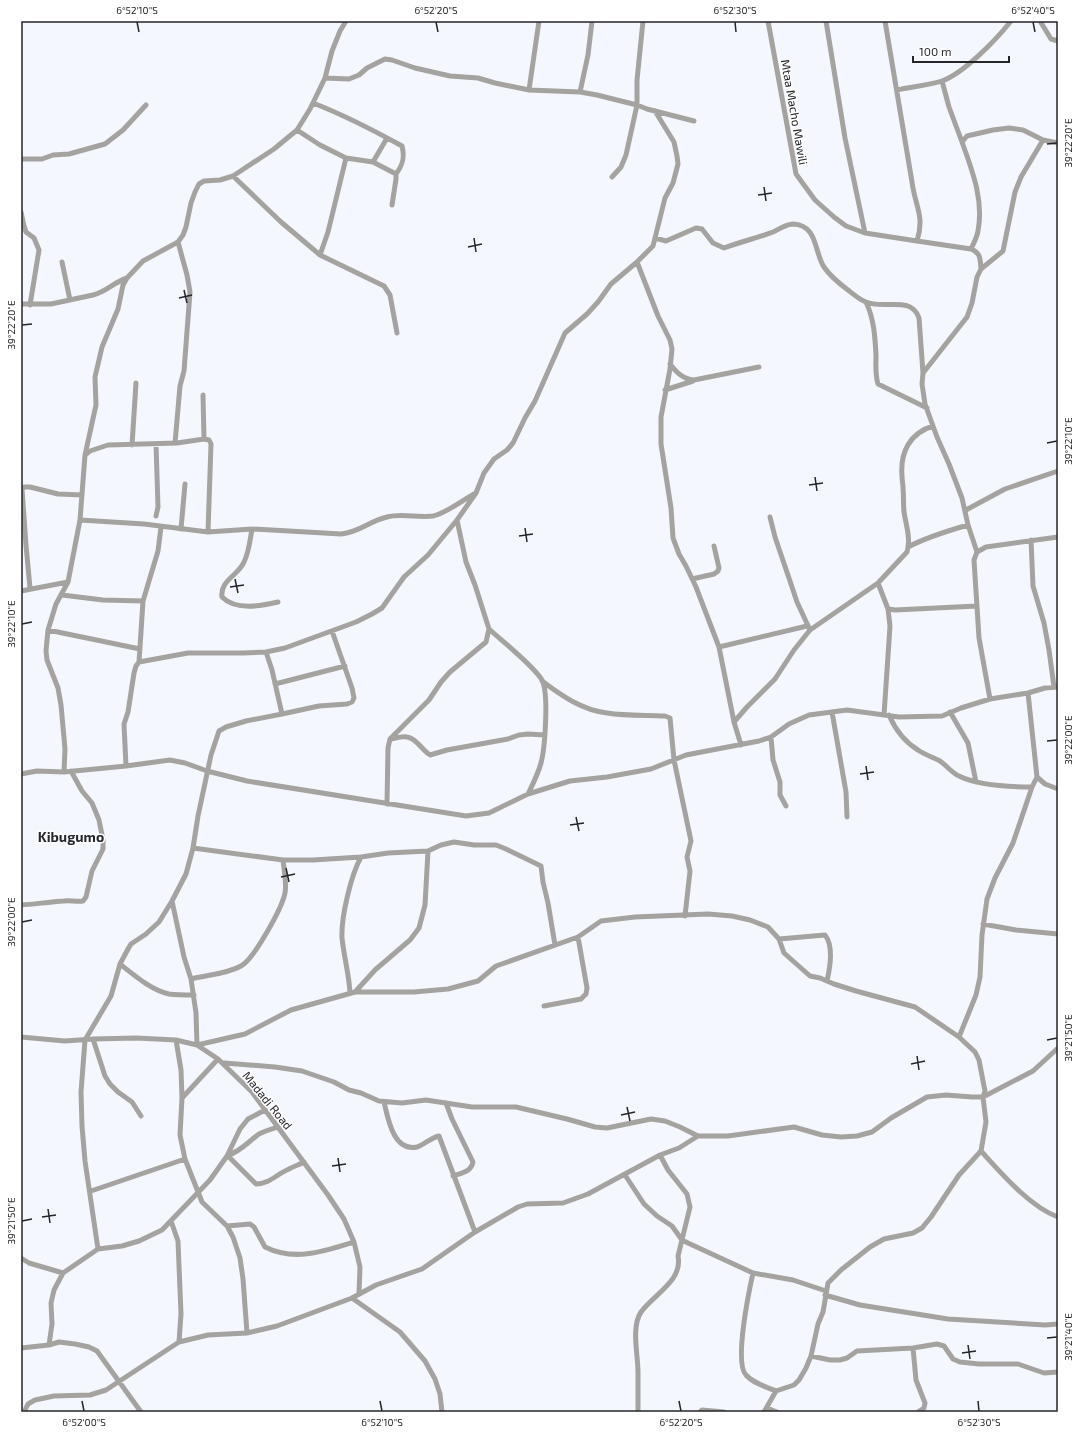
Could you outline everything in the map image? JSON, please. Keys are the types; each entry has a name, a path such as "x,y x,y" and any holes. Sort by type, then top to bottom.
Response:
{"street":[{"path":"64,772 65,749 61,705 58,688 47,660 46,651 48,630 56,604 68,582 80,520 85,455 96,405 95,377 99,356 107,333 118,309 123,285 126,278 143,261 178,242 186,227 194,192 199,184 204,181 220,180 233,176 274,149 297,130 313,103 325,78 332,51 340,31 346,21"},
{"path":"529,90 539,21"},
{"path":"580,92 588,55 592,21"},
{"path":"612,177 621,167 626,155 637,105 637,80 643,21"},
{"name":"Mtaa Macho Mawili","path":"768,21 796,174 815,200 846,226 866,232 971,249"},
{"path":"826,21 845,138 866,232"},
{"path":"885,21 913,190 921,219 917,241"},
{"path":"896,90 942,81 960,71 1000,35 1011,21"},
{"path":"1040,21 1051,39 1058,41"},
{"path":"325,78 349,80 360,75 367,68 385,59 450,76 478,78 529,90 580,92 637,105 656,112 694,121"},
{"path":"942,81 949,107 974,172 980,215 978,232 971,249 977,251 982,269"},
{"path":"313,103 344,115 402,146 404,151 402,166 396,174 392,205"},
{"path":"21,159 42,159 53,155 69,154 105,144 123,130 146,105"},
{"path":"126,766 124,724 128,712 134,673 136,666 140,662 188,653 266,652 285,648 367,617 382,608 404,577 428,555 457,520 476,492 484,473 494,459 507,450 513,443 535,401 565,333 587,314 611,284 653,246 665,198 673,183 678,164 674,142 656,112"},
{"path":"962,142 967,136 1009,128 1024,130 1043,140 1058,143"},
{"path":"297,130 320,145 346,158 372,162 396,174"},
{"path":"372,162 387,138"},
{"path":"923,373 967,317 972,303 977,277 982,269 1003,251 1015,192 1021,177 1043,140"},
{"path":"320,255 328,232 346,158"},
{"path":"233,176 281,222 320,255 384,286 390,295 397,333"},
{"path":"21,212 26,232 34,238 39,250 30,305"},
{"path":"655,238 666,241 696,228 702,230 713,243 724,248 773,232 792,224 806,227 814,239 823,267 848,290 866,302 880,305 895,304 910,306 917,311 919,318 924,395 927,408 942,450 950,464 966,510 968,525 977,552 974,560 981,654 990,699"},
{"path":"175,443 180,386 184,371 190,292 178,242"},
{"path":"62,262 70,300"},
{"path":"637,262 658,316 670,340 672,349 661,417 661,444 671,508 673,538 679,554 692,579 719,647 734,722 741,745"},
{"path":"21,304 50,304 98,294 117,281 126,278"},
{"path":"866,302 875,332 878,384 927,408"},
{"path":"670,364 677,374 688,380 694,380"},
{"path":"665,390 694,380 759,367"},
{"path":"132,445 136,383"},
{"path":"203,395 204,439"},
{"path":"719,647 808,628 878,584 907,552 908,547 907,528 902,500 904,492 902,464 904,454 912,438 923,429 933,426"},
{"path":"85,455 90,451 108,445 156,444 204,439 209,440 211,444 208,532"},
{"path":"156,444 158,508 156,516"},
{"path":"966,510 1005,489 1058,472"},
{"path":"181,529 185,484"},
{"path":"30,588 22,489 24,487 30,487 58,494 82,496"},
{"path":"80,520 144,524 208,532 252,529 341,534 352,533 380,518 389,516 432,516 441,513 476,492"},
{"path":"770,517 774,537 797,602 808,628"},
{"path":"388,804 388,743 390,739 429,700 450,672 486,642 489,629 466,562 457,520"},
{"path":"908,547 931,536 968,525"},
{"path":"140,662 143,601 158,552 161,527"},
{"path":"252,529 245,560 238,571 224,583 221,592 222,597 227,602 241,606 255,606 278,602"},
{"path":"977,552 986,547 1058,537"},
{"path":"21,774 37,771 64,772 170,760 247,781 466,816 489,813 528,794 570,782 651,769 686,755 759,741 771,737 789,724 809,715 847,710 900,717 942,716 990,699 1056,687 1044,623 1033,586 1031,540"},
{"path":"692,579 714,574 718,571 719,568 714,546"},
{"path":"21,591 30,588 68,582"},
{"path":"878,584 888,609 890,626 886,715 898,732 907,742 918,750 940,761 958,776 976,782 1013,787 1032,787"},
{"path":"62,595 103,600 143,601"},
{"path":"888,609 895,610 977,606"},
{"path":"734,722 775,679 808,628"},
{"path":"489,629 535,671 542,681 558,693 576,703 608,714 666,716 670,718 674,760 691,841 687,857 690,871 685,916"},
{"path":"48,630 140,648"},
{"path":"98,1249 91,1191 85,1161 82,1126 81,1092 85,1040 111,996 120,964 131,944 146,934 159,922 186,874 193,848 207,771 219,731 226,727 246,721 319,706 347,704 352,702 354,698 352,688 332,631"},
{"path":"266,652 276,684 282,714"},
{"path":"276,684 345,666"},
{"path":"528,794 536,778 541,762 544,735 545,694 542,681"},
{"path":"959,1036 976,995 980,977 983,924 987,899 995,878 1013,843 1032,787 1037,777 1028,693"},
{"path":"832,712 846,792 847,816"},
{"path":"950,712 968,743 976,782"},
{"path":"390,739 407,737 415,741 424,752 430,755 447,750 508,739 519,735 544,735"},
{"path":"771,737 773,760 780,782 780,795 786,806"},
{"path":"21,905 63,901 78,902 83,901 86,897 92,871 103,849 103,840 99,820 92,803 82,791 71,771"},
{"path":"1037,777 1045,784 1058,789"},
{"path":"193,848 283,860 313,860 428,851 441,845 454,842 474,845 496,845 541,866 555,945"},
{"path":"352,993 375,970 410,940 419,928 425,905 428,851"},
{"path":"352,993 344,960 342,936 346,905 357,864 361,857"},
{"path":"191,978 232,970 243,965 265,936 281,905 285,893 283,860"},
{"path":"172,901 194,995 197,1045 245,1034 291,1010 352,993 414,992 448,989 478,981 496,966 578,936 601,921 635,917 708,914 732,916 750,920 768,928 779,939 784,953 810,976 856,991 915,1007 959,1036 975,1052 979,1060 985,1091 983,1097 986,1122 981,1151 959,1174 931,1218 922,1228 913,1233 884,1239 870,1247 841,1270 828,1283 825,1293 823,1312 818,1324 811,1356 799,1380 794,1385 776,1391 766,1410 778,1412"},
{"path":"983,924 1016,930 1058,934"},
{"path":"544,1006 581,998 586,994 587,988 578,936"},
{"path":"779,939 825,936 828,939 831,963 827,981"},
{"path":"120,964 139,979 160,991 168,994 194,995"},
{"name":"Madadi Road","path":"21,1037 65,1041 136,1038 176,1040 197,1045 224,1063 252,1092 344,1219 354,1242 360,1267 359,1293"},
{"path":"93,1039 105,1076 118,1092 132,1102 141,1116"},
{"path":"176,1040 181,1070 182,1098 180,1135 185,1158 202,1202 227,1226 233,1237 240,1258 247,1332"},
{"path":"224,1063 275,1067 302,1071 384,1102 402,1103 426,1100 472,1107 516,1107 596,1127 607,1128 650,1119 666,1121 698,1136 728,1136 794,1127 827,1136 841,1137 857,1136 872,1132 890,1118 927,1097 946,1095 983,1097 1033,1071 1058,1048"},
{"path":"182,1098 218,1059"},
{"path":"384,1102 389,1122 397,1140 406,1147 418,1147 432,1138 439,1136 475,1232"},
{"path":"446,1103 452,1119 473,1162 469,1170 453,1176"},
{"path":"49,1345 52,1324 51,1303 54,1290 63,1273 98,1249 122,1246 139,1241 162,1230 210,1180 228,1156 240,1129 248,1119 265,1110"},
{"path":"228,1156 242,1149 260,1133 278,1128"},
{"path":"24,1412 28,1404 35,1400 54,1396 90,1395 106,1390 179,1342 208,1335 247,1332 277,1326 352,1298 376,1285 422,1269 475,1232 518,1207 527,1204 563,1203 588,1194 660,1155 679,1148 698,1136"},
{"path":"981,1151 1020,1191 1040,1208 1058,1217"},
{"path":"638,1412 638,1371 636,1349 637,1322 641,1312 675,1277 679,1263 678,1256 690,1207 687,1194 668,1170 660,1155"},
{"path":"228,1156 256,1184 262,1184 304,1162"},
{"path":"91,1191 185,1158"},
{"path":"625,1174 644,1204 657,1216 672,1226 682,1240 753,1273 793,1280 860,1305 948,1319 1045,1325 1058,1324"},
{"path":"190,1201 202,1202"},
{"path":"171,1221 178,1241 181,1314 179,1342"},
{"path":"227,1226 250,1224 254,1227 265,1247 295,1255 312,1254 354,1242"},
{"path":"21,1258 29,1263 63,1273"},
{"path":"753,1273 743,1322 742,1366 745,1374 751,1379 776,1391"},
{"path":"352,1298 400,1332 425,1361 435,1379 440,1394 442,1412"},
{"path":"21,1348 49,1345 59,1342 89,1347 97,1351 141,1412"},
{"path":"811,1356 830,1360 840,1360 857,1352 913,1348 941,1344 951,1357 960,1362 979,1364 1018,1364 1044,1373 1058,1372"},
{"path":"913,1348 916,1380 925,1403 924,1408 918,1412"},
{"path":"700,1412 702,1410 724,1412"}],"district":[{"name":"Kibugumo","path":"71,836"}]}
